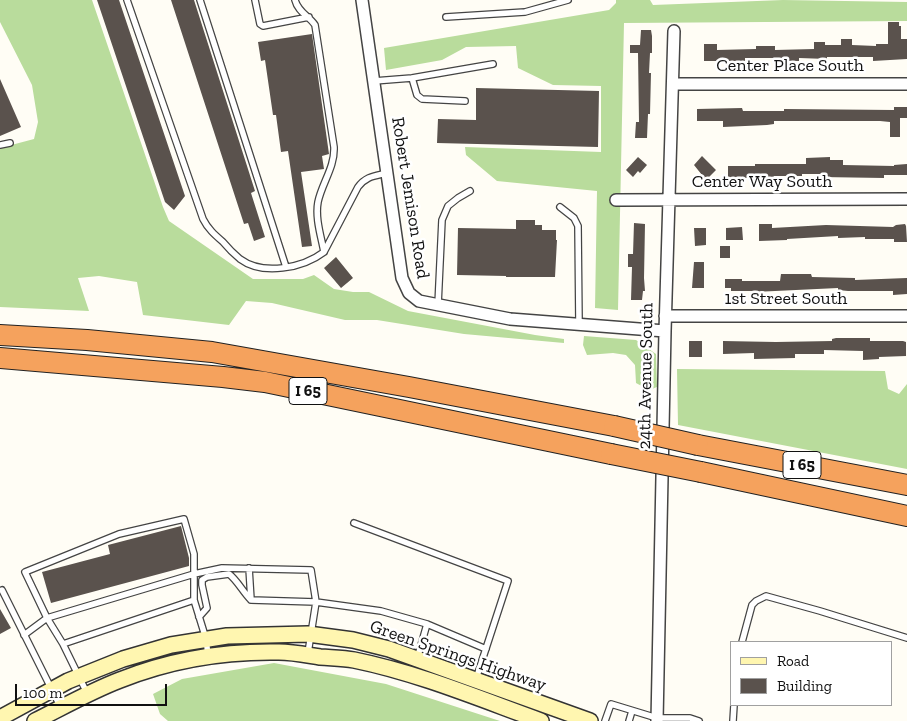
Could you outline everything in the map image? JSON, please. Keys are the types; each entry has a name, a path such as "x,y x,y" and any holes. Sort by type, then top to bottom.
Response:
{"highway":[{"name":"I 65","path":"0,335 87,340 212,352 614,426 907,485"},
{"name":"I 65","path":"0,358 265,382 907,516"}],"main road":[{"name":"Green Springs Highway","path":"0,718 68,681 80,678 123,659 171,645 227,636 311,634 353,640 389,649 590,721"},
{"name":"Green Springs Highway","path":"35,721 122,679 151,670 188,660 225,654 271,652 353,660 412,676 541,721"}],"street":[{"name":"Robert Jemison Road","path":"362,0 402,278 409,293 419,301 510,319 664,331"},
{"name":"24th Avenue South","path":"657,720 664,331 670,199 674,31"},
{"name":"Center Place South","path":"673,84 907,84"},
{"name":"Center Way South","path":"616,200 907,199"},
{"name":"1st Street South","path":"665,316 907,316"}],"lane":[{"path":"127,0 207,227 240,259 252,265 268,268 286,267 308,261 324,252 358,187 369,177 387,173"},
{"path":"200,0 286,267"},
{"path":"255,0 260,24 263,26 309,17"},
{"path":"295,0 300,10 315,25 334,147 333,162 319,200 317,212 324,252"},
{"path":"446,17 525,12 568,0"},
{"path":"374,81 412,78 493,64"},
{"path":"412,78 417,95 422,99 465,101"},
{"path":"0,145 10,144"},
{"path":"438,305 442,220 448,206 470,191"},
{"path":"560,207 574,218 578,226 579,324"},
{"path":"88,694 63,644 47,618 25,572 120,534 184,520 194,554 194,600 206,639 208,657"},
{"path":"354,523 508,581 472,696"},
{"path":"24,635 47,618 194,574 222,568 311,570 316,602 308,655"},
{"path":"249,568 251,600"},
{"path":"199,616 207,608 202,580 207,577 229,574 251,600 316,602 381,611 427,624 486,649"},
{"path":"2,590 61,708"},
{"path":"742,641 752,605 766,596 907,638"},
{"path":"63,644 194,600"},
{"path":"412,676 427,624"},
{"path":"605,721 611,704 657,720 690,718 699,721"},
{"path":"733,721 734,706"},
{"path":"629,721 632,711"}],"green space":[{"path":"0,0 92,0 169,221 253,279 303,279 314,275 334,289 369,292 408,311 564,339 564,343 464,334 377,320 345,320 272,303 246,301 229,325 143,315 137,282 99,276 78,278 89,311 0,307 0,148 34,139 38,122 32,85 0,22"},
{"path":"616,0 650,0 653,5 783,0 907,2 907,21 624,23 618,310 595,308 597,191 497,181 466,155 465,147 601,152 601,86 553,85 518,68 516,46 466,47 442,60 386,70 384,48 609,10 616,3"},
{"path":"584,336 636,340 656,354 657,387 649,390 636,383 635,365 626,355 613,353 587,355 583,345"},
{"path":"677,369 885,371 888,389 899,394 907,384 907,469 678,425"},
{"path":"274,663 386,684 500,721 168,721 160,714 153,694 182,679"}],"building":[{"path":"97,0 119,0 185,196 174,210 165,202"},
{"path":"171,0 194,0 255,191 251,193 265,237 254,241 248,223 244,224"},
{"path":"888,22 899,22 899,26 901,26 901,39 907,39 907,59 873,61 873,57 827,57 827,59 799,58 799,61 782,61 782,58 745,58 745,61 704,61 704,44 717,44 717,50 756,49 756,46 775,46 775,50 814,49 814,42 825,42 825,45 841,45 841,39 852,39 852,45 876,46 876,44 888,44"},
{"path":"641,30 651,30 652,36 649,73 651,73 650,114 648,114 647,138 635,138 636,122 639,122 638,53 630,53 630,45 640,45"},
{"path":"312,34 329,154 322,156 324,169 301,172 312,246 302,247 288,151 281,152 276,115 273,115 265,60 261,61 258,42"},
{"path":"0,79 21,127 0,136"},
{"path":"476,88 599,91 598,147 437,143 438,119 476,120"},
{"path":"894,107 907,107 907,118 900,118 900,137 890,137 890,122 880,121 774,121 774,124 767,125 723,127 723,121 697,121 697,109 742,108 743,111 784,111 784,109 894,110"},
{"path":"702,156 716,170 706,180 694,165"},
{"path":"638,157 647,165 640,173 638,171 633,177 626,170"},
{"path":"830,157 830,160 843,160 843,165 894,166 907,164 907,175 884,175 884,178 821,177 821,174 802,174 802,176 774,176 774,181 728,178 728,166 806,164 806,158"},
{"path":"516,220 535,220 535,225 542,225 542,230 556,230 555,277 457,275 458,228 516,229"},
{"path":"634,223 645,224 645,291 643,291 642,300 631,300 632,267 628,267 628,254 633,254"},
{"path":"759,224 772,224 772,228 826,225 893,227 905,224 907,242 894,242 894,239 865,239 865,237 838,238 838,236 759,241"},
{"path":"742,227 743,240 726,240 726,228"},
{"path":"694,228 706,228 706,245 695,246"},
{"path":"720,246 730,246 730,258 720,258"},
{"path":"336,257 353,278 341,288 324,268"},
{"path":"694,262 704,262 704,288 692,288"},
{"path":"781,274 811,274 812,277 855,278 855,280 907,278 907,294 893,295 893,291 848,291 838,290 838,288 754,292 731,291 731,288 725,288 725,279 780,281"},
{"path":"870,338 870,341 903,341 906,342 906,356 879,357 879,359 863,360 863,351 824,350 824,354 795,354 795,358 754,359 754,353 723,354 723,341 832,341 832,339"},
{"path":"689,341 702,341 702,357 689,357"},
{"path":"181,526 189,558 189,566 51,603 42,572 110,554 108,545"},
{"path":"0,609 11,628 0,634"}]}
